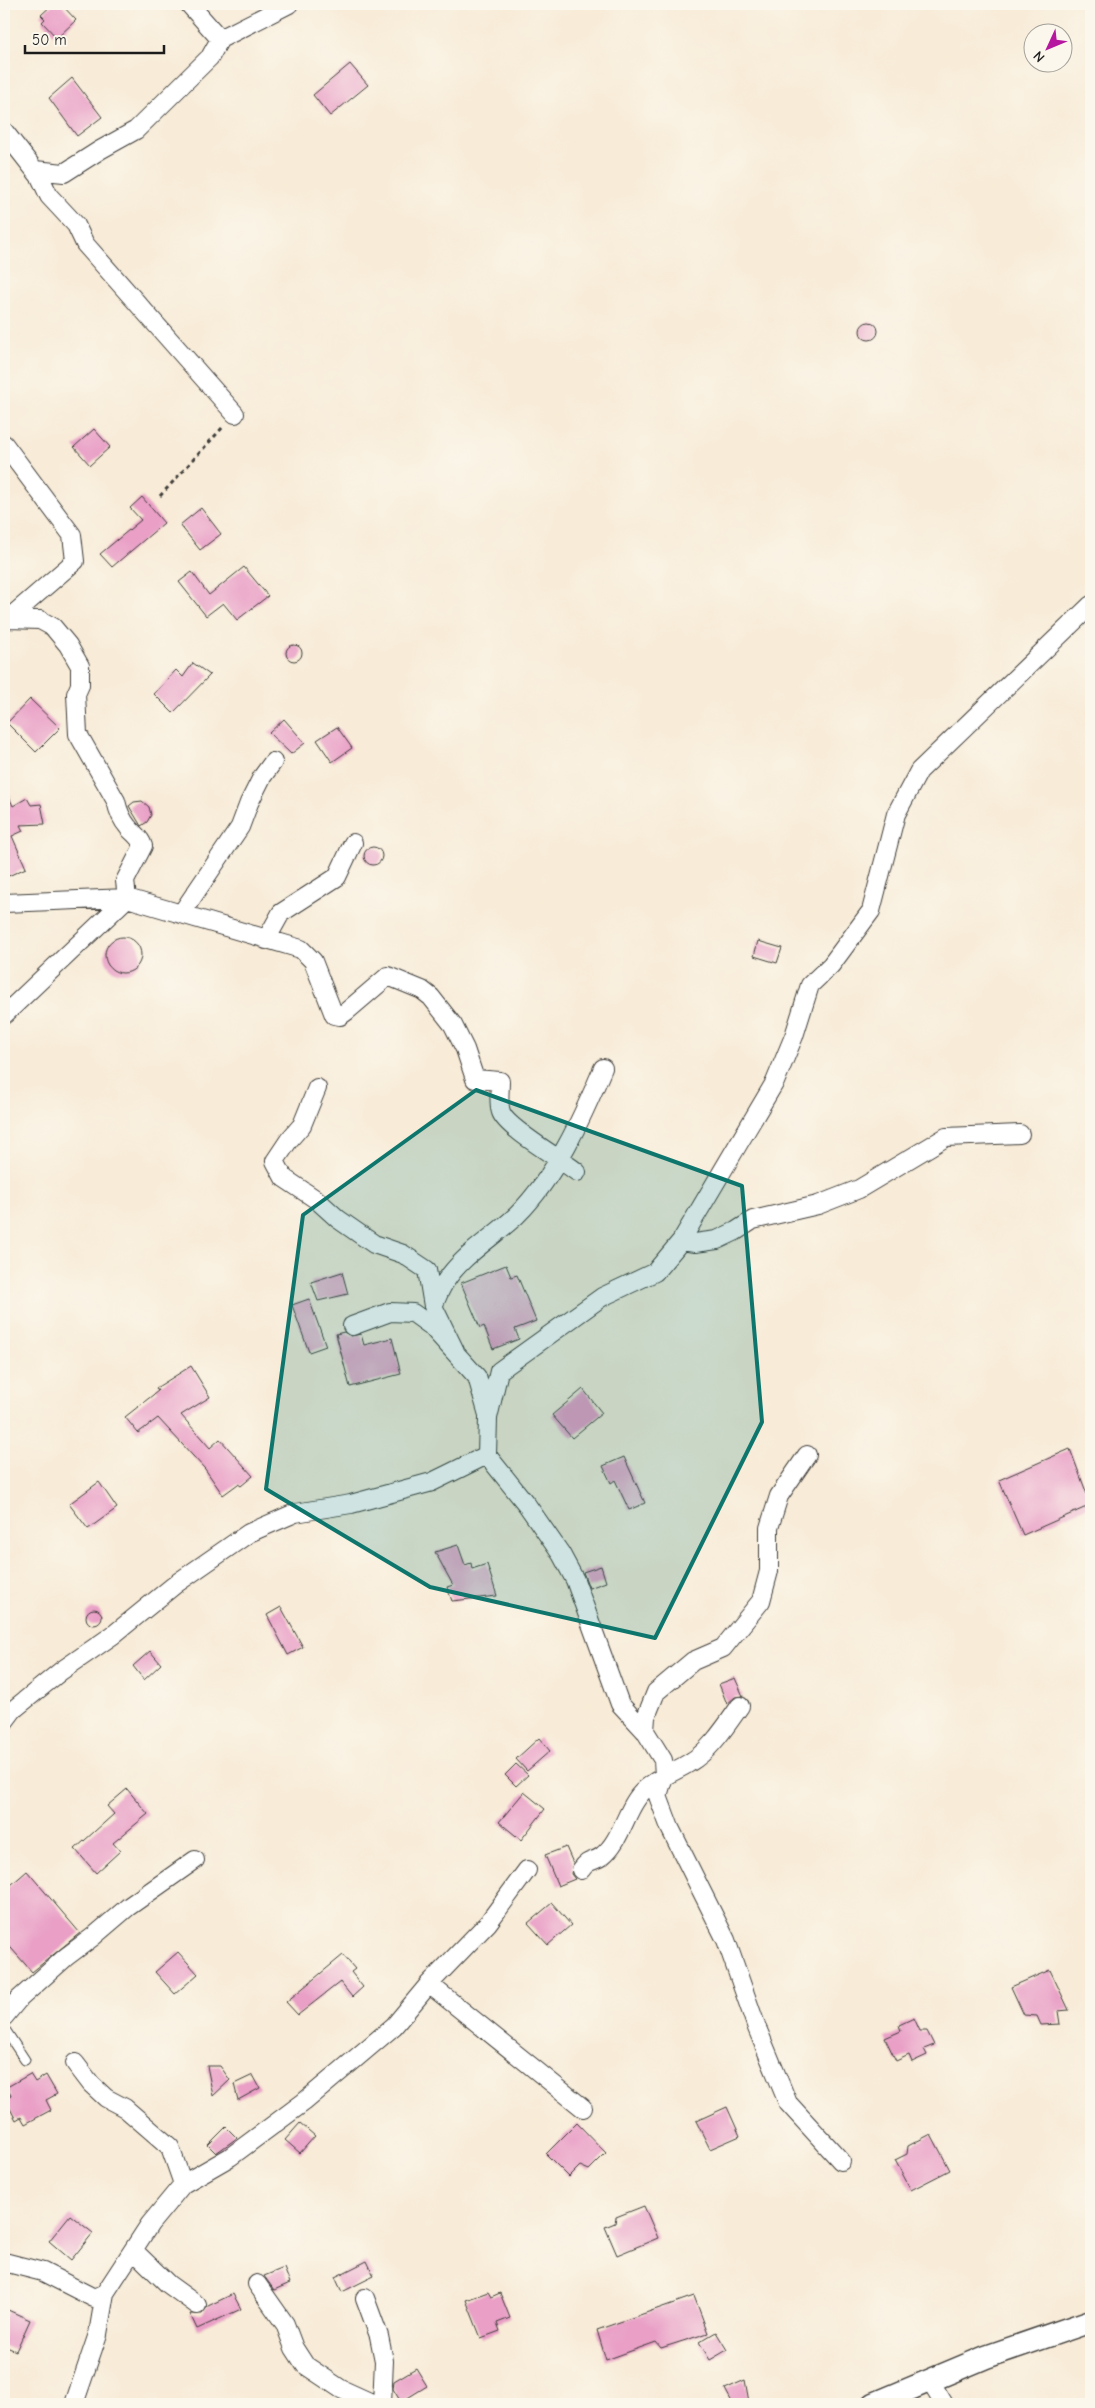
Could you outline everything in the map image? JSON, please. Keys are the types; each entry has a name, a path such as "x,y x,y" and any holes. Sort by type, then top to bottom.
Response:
{"street":[{"path":"189,4 220,39"},
{"path":"35,170 64,173 136,130 210,57 220,39 289,4"},
{"path":"4,130 35,170 49,196 76,225 85,244 234,414"},
{"path":"4,444 72,535 75,561 6,619"},
{"path":"841,2162 788,2103 756,2028 726,1940 670,1828 658,1796 664,1776 664,1760 645,1731 620,1704 575,1580 560,1554 527,1505 486,1455 488,1418 499,1371 602,1297 655,1272 681,1241 776,1082 794,1036 810,984 831,965 871,910 896,814 919,771 1091,605"},
{"path":"6,619 40,620 53,627 68,645 80,666 80,685 76,694 78,734 116,801 118,811 128,828 140,838 143,846 125,881 127,898"},
{"path":"181,914 240,827 249,803 273,762"},
{"path":"266,940 281,914 337,877 353,843"},
{"path":"4,1015 127,898"},
{"path":"4,903 57,903 127,898 301,949 312,961 334,1015 340,1016 347,1011 388,976 422,990 431,997 454,1025 465,1049 475,1079 500,1081 502,1114 515,1129 577,1172"},
{"path":"433,1306 445,1282 466,1258 518,1214 558,1157 590,1099 603,1068"},
{"path":"317,1088 302,1125 275,1161 284,1178 317,1200 338,1219 374,1244 403,1254 427,1270 433,1306 455,1351"},
{"path":"681,1241 695,1243 717,1240 753,1220 818,1205 859,1190 946,1137 1020,1134"},
{"path":"352,1326 390,1312 413,1313 431,1326 477,1377 488,1418"},
{"path":"4,1722 13,1710 61,1671 113,1635 177,1583 249,1533 295,1513 351,1504 432,1482 486,1455"},
{"path":"645,1731 646,1717 656,1692 693,1661 723,1648 762,1601 769,1571 769,1528 778,1496 807,1456"},
{"path":"581,1870 586,1862 602,1857 617,1837 636,1799 664,1776 690,1763 725,1728 740,1706"},
{"path":"6,2011 66,1956 94,1936 128,1907 195,1860"},
{"path":"74,2404 98,2334 105,2293 132,2250 183,2184 230,2157 337,2074 394,2026 429,1984 488,1923 521,1880 526,1870"},
{"path":"429,1984 583,2108"},
{"path":"75,2063 91,2084 106,2098 125,2108 170,2147 183,2184"},
{"path":"132,2250 168,2284 196,2306"},
{"path":"4,2262 43,2272 94,2298 105,2293"},
{"path":"256,2284 285,2324 305,2365 341,2389 374,2404"},
{"path":"365,2298 379,2336 384,2361 382,2404"},
{"path":"874,2404 986,2357 1091,2321"},
{"path":"930,2381 944,2404"}],"lane":[{"path":"6,2011 4,2028 24,2060"}],"path":[{"path":"160,496 234,414"}],"highlighted area":[{"path":"476,1090 742,1186 762,1422 655,1638 430,1587 266,1489 303,1215"}],"building":[{"path":"53,4 61,4 76,20 57,38 42,22 45,19 41,15"},
{"path":"350,64 368,85 330,116 313,95"},
{"path":"72,78 102,117 77,136 49,98"},
{"path":"869,322 875,325 878,331 875,337 869,340 863,337 860,331 863,325"},
{"path":"94,429 110,447 90,465 74,447"},
{"path":"142,497 164,523 112,567 100,554 141,520 130,508"},
{"path":"201,508 221,534 200,550 180,525"},
{"path":"244,567 268,596 237,620 223,603 206,616 179,582 192,572 209,595"},
{"path":"291,645 297,645 302,650 300,659 291,661 286,656 286,650"},
{"path":"193,663 210,675 173,713 154,694 176,670 183,677"},
{"path":"30,699 60,728 36,752 7,723"},
{"path":"284,719 305,743 291,754 269,733"},
{"path":"337,727 352,748 332,762 317,740"},
{"path":"4,785 13,806 27,798 31,805 41,804 45,824 20,825 23,831 12,836 26,868 4,878"},
{"path":"142,801 149,807 151,815 147,822 141,826 129,806 134,802"},
{"path":"373,847 379,850 382,856 379,862 373,865 367,862 364,856 367,850"},
{"path":"123,937 130,938 136,942 140,948 140,962 136,968 130,972 123,973 116,972 110,968 106,962 105,955 106,948 110,942 116,938"},
{"path":"758,941 782,948 777,963 754,956"},
{"path":"506,1265 511,1277 517,1275 536,1321 515,1329 519,1339 493,1349 484,1326 480,1328 461,1283"},
{"path":"342,1272 348,1294 318,1301 311,1282"},
{"path":"309,1299 326,1346 309,1352 292,1305"},
{"path":"344,1332 351,1336 361,1334 364,1345 392,1338 401,1374 350,1387 336,1334"},
{"path":"191,1366 210,1397 181,1415 210,1448 220,1439 253,1476 241,1486 238,1484 223,1495 205,1469 158,1418 138,1433 125,1417 158,1391 156,1388"},
{"path":"583,1389 602,1413 572,1438 552,1415"},
{"path":"1070,1449 1091,1505 1023,1535 999,1480"},
{"path":"624,1457 645,1503 629,1510 615,1480 611,1483 603,1466"},
{"path":"99,1482 117,1508 88,1529 69,1504"},
{"path":"458,1545 465,1565 471,1563 472,1569 487,1564 497,1596 452,1601 447,1587 453,1585 435,1552"},
{"path":"601,1566 606,1582 589,1588 583,1572"},
{"path":"281,1607 303,1647 288,1655 267,1615"},
{"path":"94,1609 102,1617 94,1625 86,1617"},
{"path":"150,1651 161,1664 144,1680 133,1666"},
{"path":"735,1678 743,1696 735,1697 727,1704 719,1684"},
{"path":"539,1738 550,1751 527,1771 516,1759"},
{"path":"516,1764 528,1775 516,1786 505,1775"},
{"path":"127,1789 148,1814 113,1843 120,1851 96,1873 75,1849 114,1814 107,1806"},
{"path":"524,1792 545,1809 521,1840 499,1822"},
{"path":"566,1847 573,1863 571,1874 575,1879 558,1886 545,1855"},
{"path":"27,1871 80,1933 32,1972 4,1940 4,1891"},
{"path":"552,1903 571,1925 548,1945 528,1923"},
{"path":"178,1952 198,1974 175,1994 155,1972"},
{"path":"343,1955 355,1969 351,1972 363,1987 352,1997 340,1982 298,2015 286,2002"},
{"path":"1050,1970 1069,2010 1058,2011 1060,2024 1041,2025 1037,2016 1024,2015 1011,1987"},
{"path":"914,2018 920,2031 927,2031 934,2045 924,2049 927,2055 912,2062 909,2055 896,2061 885,2038 901,2031 899,2025"},
{"path":"207,2066 220,2066 230,2080 213,2096"},
{"path":"30,2074 35,2082 46,2075 57,2094 46,2100 51,2110 25,2124 21,2117 16,2120 5,2099 11,2096 7,2087"},
{"path":"253,2075 260,2088 238,2100 234,2084"},
{"path":"727,2107 740,2136 710,2149 696,2121"},
{"path":"300,2123 315,2136 300,2153 285,2140"},
{"path":"577,2123 606,2153 589,2170 580,2166 569,2177 546,2154"},
{"path":"226,2127 237,2138 216,2153 208,2145"},
{"path":"931,2134 950,2170 911,2190 895,2160 907,2154 908,2146"},
{"path":"644,2206 658,2238 617,2255 605,2227 615,2223 616,2217"},
{"path":"70,2215 93,2233 71,2260 49,2241"},
{"path":"367,2261 374,2276 342,2292 335,2277"},
{"path":"284,2268 290,2283 274,2290 264,2276"},
{"path":"488,2292 491,2297 500,2293 510,2318 497,2323 500,2331 481,2338 466,2300"},
{"path":"233,2294 241,2309 197,2329 190,2314 202,2314 208,2306"},
{"path":"694,2296 708,2333 661,2348 656,2342 606,2360 597,2330"},
{"path":"8,2310 30,2320 16,2351 4,2346 4,2320"},
{"path":"716,2332 727,2350 710,2360 699,2342"},
{"path":"416,2368 427,2386 401,2402 393,2389 394,2381"},
{"path":"745,2380 749,2402 733,2404 725,2389"}]}
